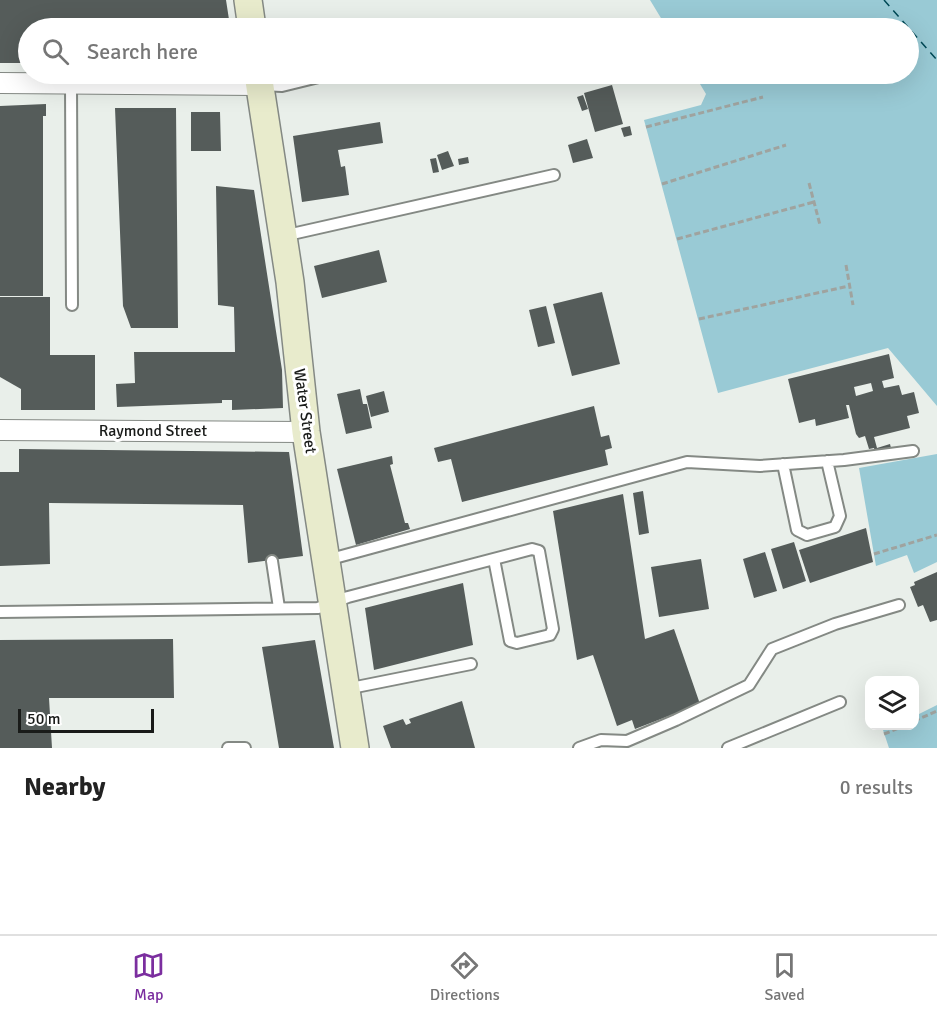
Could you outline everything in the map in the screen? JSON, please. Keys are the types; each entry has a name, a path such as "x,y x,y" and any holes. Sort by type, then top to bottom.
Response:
{"main road":[{"path":"248,0 251,18"},
{"name":"Water Street","path":"260,84 283,236 306,432 355,748"}],"street":[{"path":"0,83 18,83"},
{"name":"Raymond Street","path":"0,430 306,432"}],"lane":[{"path":"71,84 72,305"},
{"path":"275,84 282,86 290,84"},
{"path":"283,236 554,175"},
{"path":"326,560 687,462 783,464 913,451"},
{"path":"783,464 797,530 807,535 836,527 840,516 827,461"},
{"path":"0,612 318,608 333,603 494,559 532,549 539,551 553,629 550,635 517,643 510,641 494,559"},
{"path":"272,561 279,609"},
{"path":"579,748 601,740 627,741 676,720 749,684 772,649 836,624 899,605"},
{"path":"346,689 471,664"},
{"path":"728,748 840,702"},
{"path":"228,748 245,748"}],"path":[{"path":"646,127 763,97"},
{"path":"662,184 786,145"},
{"path":"809,183 820,225"},
{"path":"677,239 814,202"},
{"path":"846,265 853,305"},
{"path":"699,319 849,286"},
{"path":"874,554 937,535"},
{"path":"919,719 937,711"},
{"path":"884,734 894,730"}],"water":[{"path":"650,0 937,0 937,406 888,348 718,393 644,120 701,105 706,94 700,84 919,84 919,18 661,18"},
{"path":"937,454 937,562 914,573 907,555 876,566 859,468"},
{"path":"937,705 937,748 889,748 883,730 919,730 919,714"}],"building":[{"path":"0,0 226,0 229,18 18,18 18,63 0,63"},
{"path":"612,85 623,124 595,132 584,93"},
{"path":"583,95 588,109 582,111 577,97"},
{"path":"46,104 46,116 43,116 43,296 0,296 0,106"},
{"path":"115,108 176,108 178,328 131,328 123,306"},
{"path":"191,112 220,112 221,151 191,151"},
{"path":"380,122 383,143 338,150 341,167 345,166 349,195 302,202 293,136"},
{"path":"630,126 632,135 624,137 621,128"},
{"path":"587,139 593,158 573,163 568,145"},
{"path":"448,151 454,166 442,170 437,155"},
{"path":"468,157 469,163 459,165 458,159"},
{"path":"436,158 439,172 433,173 430,159"},
{"path":"216,186 254,190 282,370 283,408 232,410 232,400 222,400 222,403 117,407 116,384 135,383 134,352 235,352 234,307 218,305"},
{"path":"379,250 387,282 322,298 314,266"},
{"path":"602,292 620,364 572,376 553,304"},
{"path":"0,297 50,297 50,355 95,355 95,410 21,410 21,389 0,377"},
{"path":"546,306 555,343 538,347 529,310"},
{"path":"889,354 894,378 882,381 884,388 899,385 902,395 914,392 919,413 907,416 910,428 874,437 877,448 890,444 891,448 875,452 874,448 869,449 865,436 859,438 856,434 849,405 846,405 849,418 816,426 815,419 799,423 788,379","holes":["871,383 873,391 856,396 854,387"]},
{"path":"360,389 363,404 367,404 372,428 346,434 337,394"},
{"path":"384,391 389,412 371,417 366,396"},
{"path":"594,406 601,437 609,435 612,448 605,450 608,465 462,502 451,459 438,462 434,448"},
{"path":"19,449 289,452 303,556 248,563 243,505 49,503 50,564 0,566 0,472 19,472"},
{"path":"392,456 393,464 390,465 405,523 408,523 410,529 356,545 337,469"},
{"path":"643,491 649,533 639,535 633,493"},
{"path":"623,494 645,639 674,629 700,704 635,729 632,720 617,726 593,655 577,660 553,511"},
{"path":"866,528 873,562 810,583 799,550"},
{"path":"794,542 806,581 783,589 771,549"},
{"path":"765,552 777,591 754,598 743,559"},
{"path":"701,559 709,609 659,617 651,567"},
{"path":"937,572 937,620 930,622 923,605 918,607 910,587 915,585 914,582"},
{"path":"463,583 473,645 374,670 365,608"},
{"path":"173,639 174,698 49,698 52,748 0,748 0,640"},
{"path":"315,640 334,748 279,748 262,647"},
{"path":"462,701 475,748 391,748 383,726 403,719 406,725 411,723 409,719"}],"ferry route":[{"path":"884,0 900,18"},
{"path":"919,40 937,60"}]}
